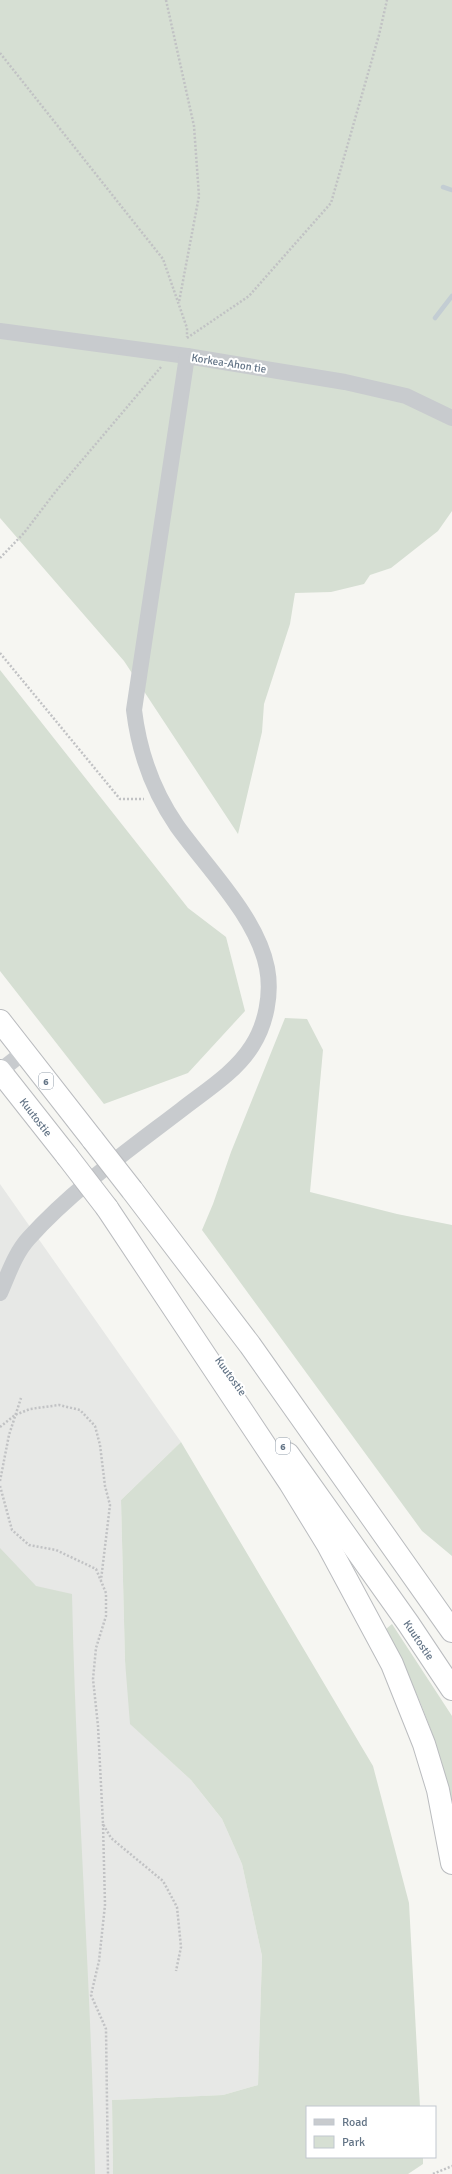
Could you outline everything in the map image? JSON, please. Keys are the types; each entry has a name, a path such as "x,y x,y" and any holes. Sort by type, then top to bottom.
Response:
{"highway":[{"name":"6","path":"0,1022 132,1190 250,1345 452,1631"},
{"name":"Kuutostie","path":"0,1071 107,1208 277,1438 408,1623 452,1689"},
{"path":"107,1208 290,1483 328,1545 392,1664 424,1744 438,1790 452,1863"}],"street":[{"name":"Korkea-Ahon tie","path":"0,331 180,355 345,382 406,396 452,418"},
{"path":"0,1293 18,1254 27,1239 70,1198 229,1072 253,1046 266,1012 267,969 261,947 243,914 176,824 157,792 144,761 134,710 180,355"},
{"path":"0,1071 24,1052"}],"path":[{"path":"166,0 194,126 200,196 179,304"},
{"path":"187,338 249,296 331,203 379,35 387,0"},
{"path":"0,53 163,259 187,328 187,338 180,355 56,491 24,533 0,558"},
{"path":"0,653 120,799 147,799"},
{"path":"0,1481 15,1415 21,1398"},
{"path":"0,1427 15,1415 38,1406 59,1405 80,1410 95,1426 100,1445 105,1486 110,1505 101,1581"},
{"path":"0,1486 2,1500 12,1530 29,1545 56,1550 96,1569 106,1593 106,1616 96,1648 93,1679 98,1726 105,1905 99,1961 91,1995 106,2029 108,2174"},
{"path":"103,1824 110,1838 163,1882 177,1906 182,1947 176,1971"},
{"path":"433,2174 452,2166"}],"shaded area":[{"path":"0,1184 181,1442 121,1500 125,1661 135,1728 191,1780 222,1819 242,1864 262,1956 258,2085 223,2095 112,2100 113,2174 0,2174"}],"green space":[{"path":"0,0 452,0 452,511 438,531 391,568 370,575 364,584 331,592 295,593 290,624 264,704 262,732 238,834 124,661 0,518"},
{"path":"0,670 188,908 226,937 245,1011 188,1073 104,1104 0,971"},
{"path":"285,1018 307,1019 323,1050 310,1192 397,1214 452,1225 452,1556 422,1531 202,1230 213,1204 231,1152"},
{"path":"181,1442 373,1766 409,1903 420,2106 306,2106 306,2158 423,2158 423,2164 408,2174 113,2174 112,2100 223,2095 258,2085 262,1956 242,1864 222,1819 191,1780 130,1724 125,1661 121,1500"},
{"path":"0,1548 36,1586 72,1594 95,2174 0,2174"},
{"path":"392,1624 452,1716 452,1807 441,1760 426,1716 386,1629"}],"waterway":[{"path":"443,187 452,190"},
{"path":"435,318 452,296"}]}
